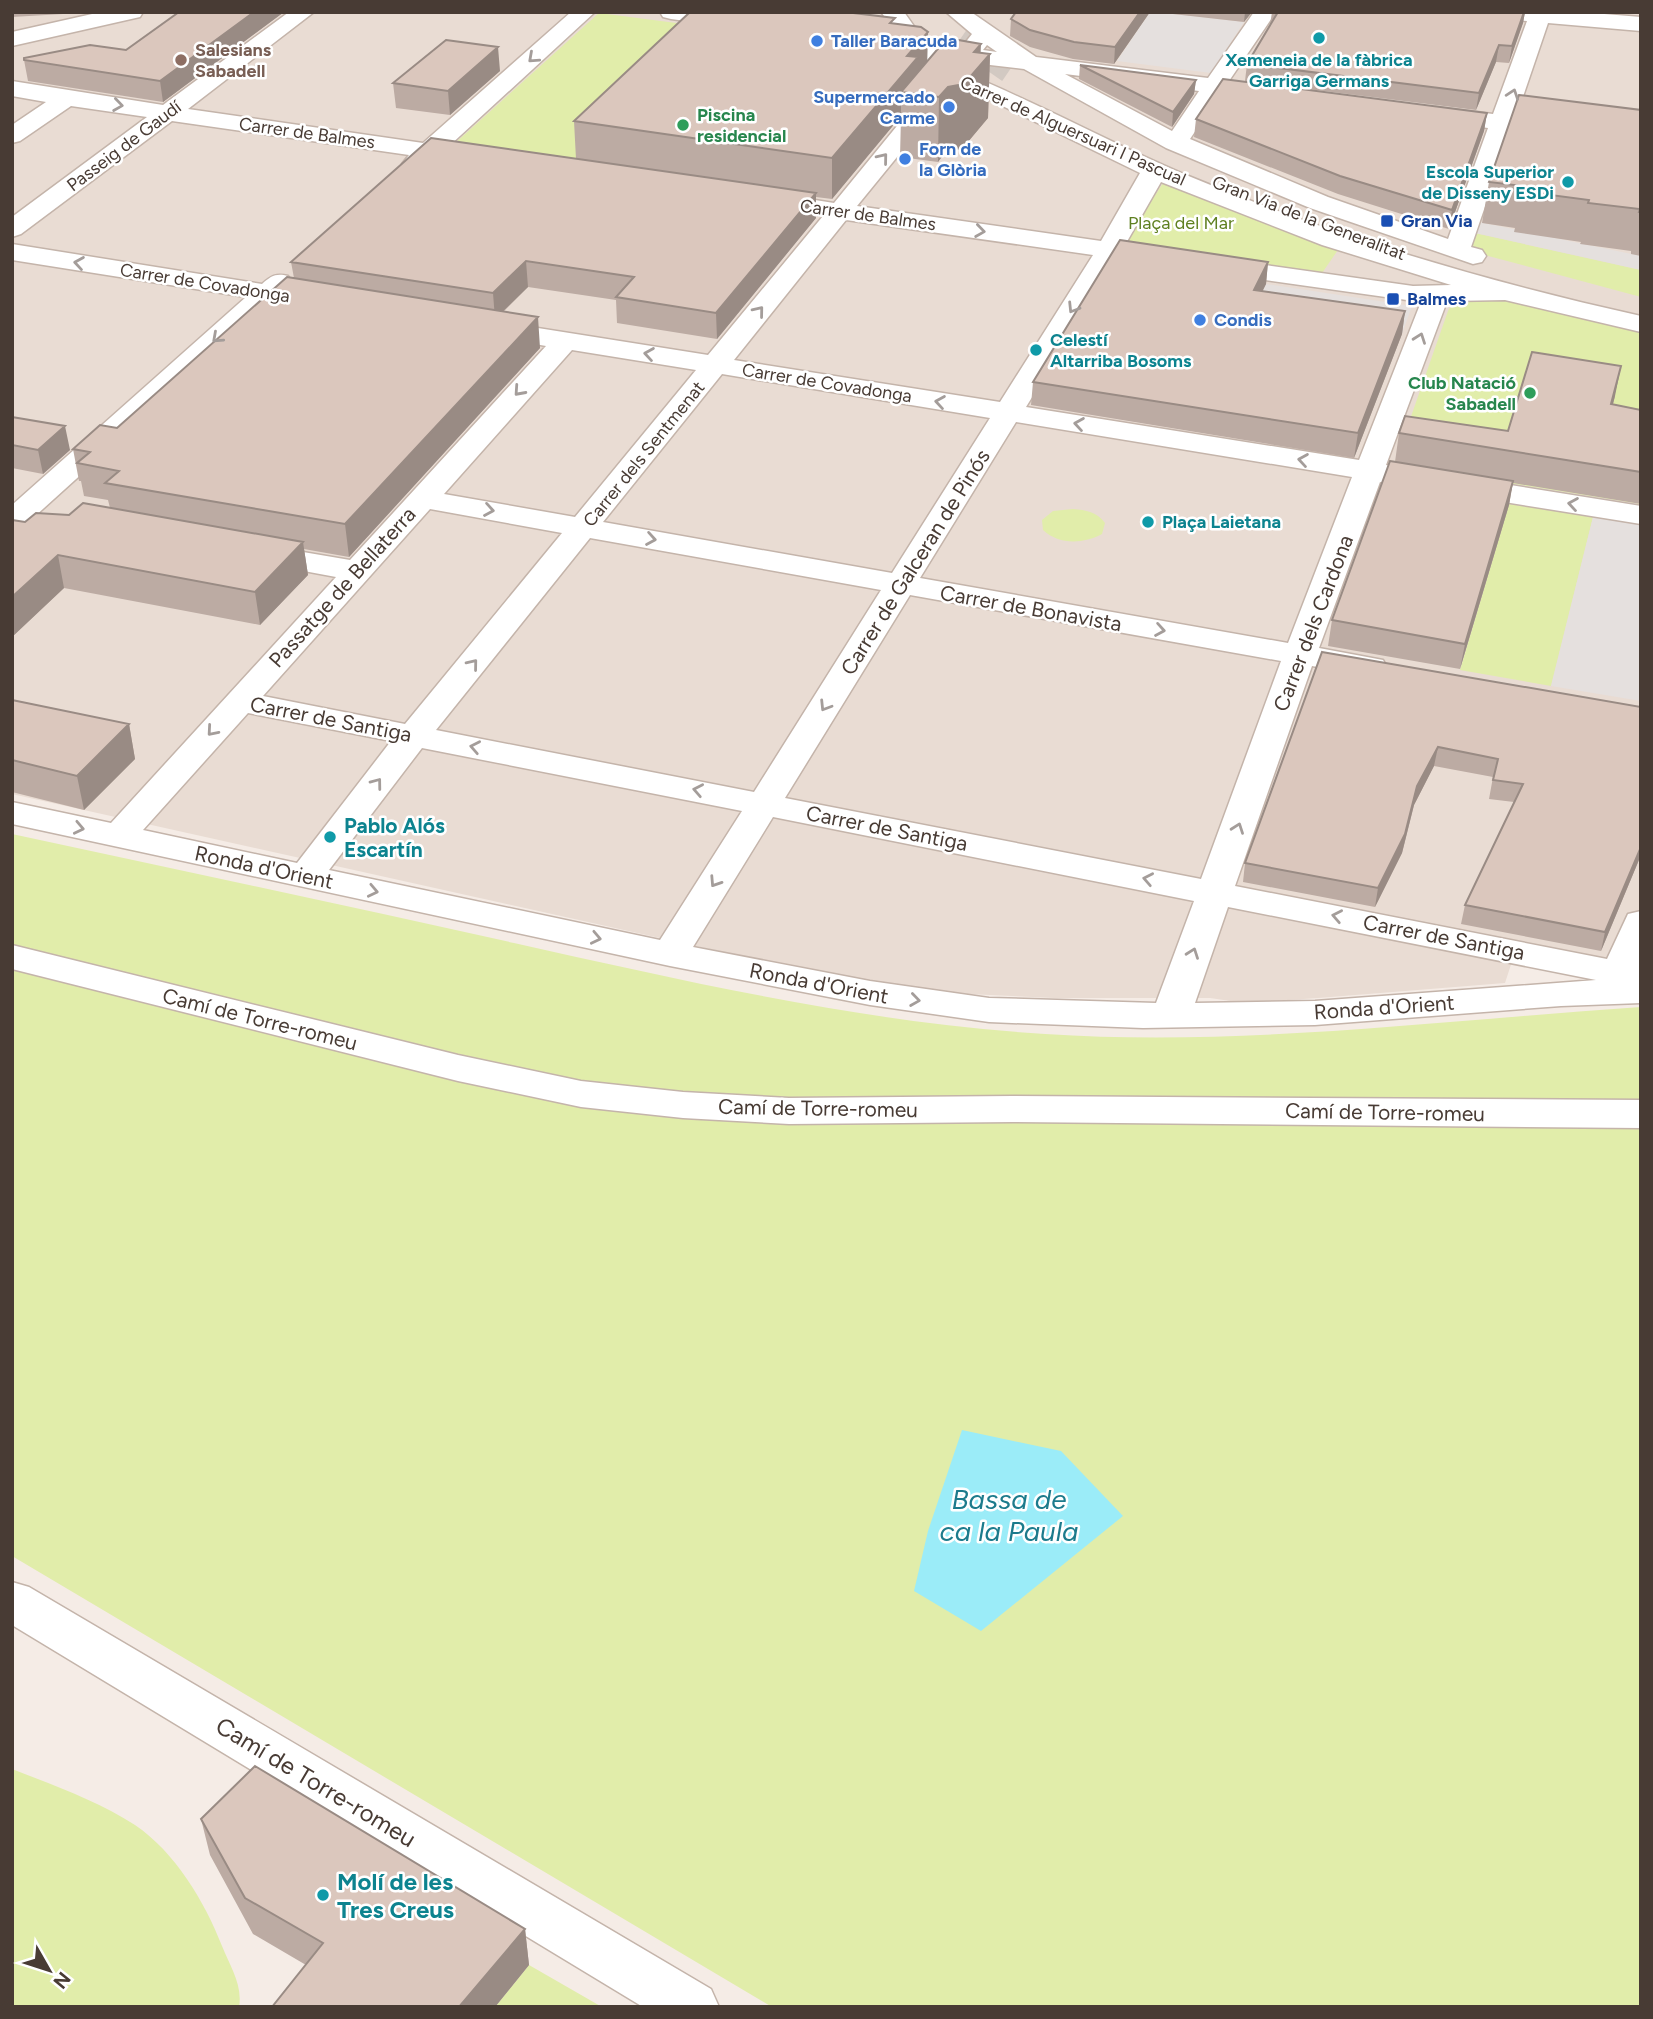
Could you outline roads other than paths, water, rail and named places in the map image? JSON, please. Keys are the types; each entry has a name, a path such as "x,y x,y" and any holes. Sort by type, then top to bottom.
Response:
{"street":[{"path":"12,39 132,12"},
{"name":"Passeig de Gaudí","path":"12,229 303,12"},
{"path":"399,177 584,12"},
{"path":"671,12 763,24"},
{"path":"886,12 886,25 859,35 918,48"},
{"name":"Carrer de Alguersuari I Pascual","path":"892,12 902,22 918,48 961,50 991,92 1076,135 1150,168 1302,229 1502,274 1641,324"},
{"path":"957,12 961,50"},
{"path":"1175,143 1265,12"},
{"path":"1499,12 1641,24"},
{"path":"1457,251 1540,14"},
{"path":"927,18 961,50 1099,103 1175,143 1380,225 1457,251 1502,274 1641,310"},
{"name":"Carrer dels Sentmenat","path":"306,876 414,735 839,211 961,50"},
{"path":"1011,69 1216,86 1285,95"},
{"name":"Gran Via de la Generalitat","path":"1011,69 1122,132 1323,216 1430,254 1641,310"},
{"name":"Gran Via de la Generalitat","path":"1011,69 1072,118 1129,146 1329,228 1513,288 1641,318"},
{"name":"Carrer de Balmes","path":"16,93 67,98 491,160"},
{"path":"12,136 67,98"},
{"path":"1408,111 1641,141"},
{"name":"Carrer de Galceran de Pinós","path":"670,954 1109,250 1153,175 1150,168"},
{"name":"Carrer de Balmes","path":"736,196 1413,294 1443,294"},
{"name":"Carrer de Covadonga","path":"12,253 347,306"},
{"path":"16,515 103,441 298,266"},
{"path":"1443,294 1502,274"},
{"path":"1597,289 1641,300"},
{"name":"Carrer dels Cardona","path":"1171,1015 1300,654 1431,308 1435,300 1443,294"},
{"name":"Carrer de Covadonga","path":"468,325 1641,515"},
{"name":"Passatge de Bellaterra","path":"120,835 565,341"},
{"path":"72,435 103,441"},
{"name":"Carrer de Bonavista","path":"422,499 1395,671"},
{"path":"16,515 60,519"},
{"path":"232,549 357,571"},
{"name":"Carrer de Santiga","path":"238,701 1536,956 1634,981"},
{"name":"Ronda d'Orient","path":"12,813 670,954 870,993 989,1010 1171,1015 1315,1013 1520,997 1634,981"},
{"path":"1634,981 1641,922"},
{"name":"Carrer de Santiga","path":"1520,997 1533,991 1538,981 1541,971 1536,956"},
{"name":"Camí de Torre-romeu","path":"12,957 458,1068 581,1094 683,1105 789,1111 1013,1108 1641,1114"},
{"name":"Camí de Torre-romeu","path":"12,1601 692,2007"}],"water":[{"name":"Bassa de ca la Paula","path":"962,1430 1061,1451 1123,1516 981,1631 914,1591 928,1531"}],"tunnel":[{"path":"961,38 1009,71"}],"place":[{"name":"Xemeneia de la fàbrica Garriga Germans","path":"1319,38"},
{"name":"Taller Baracuda","path":"817,41"},
{"name":"Salesians Sabadell","path":"181,60"},
{"name":"Supermercado Carme","path":"949,107"},
{"name":"Piscina residencial","path":"683,125"},
{"name":"Forn de la Glòria","path":"905,159"},
{"name":"Escola Superior de Disseny ESDi","path":"1568,182"},
{"name":"Gran Via","path":"1387,221"},
{"name":"Balmes","path":"1393,299"},
{"name":"Condis","path":"1200,320"},
{"name":"Celestí Altarriba Bosoms","path":"1036,350"},
{"name":"Club Natació Sabadell","path":"1530,393"},
{"name":"Plaça Laietana","path":"1148,522"},
{"name":"Pablo Alós Escartín","path":"330,837"},
{"name":"Molí de les Tres Creus","path":"323,1895"}],"park label":[{"name":"Plaça del Mar","path":"1181,223"}]}
